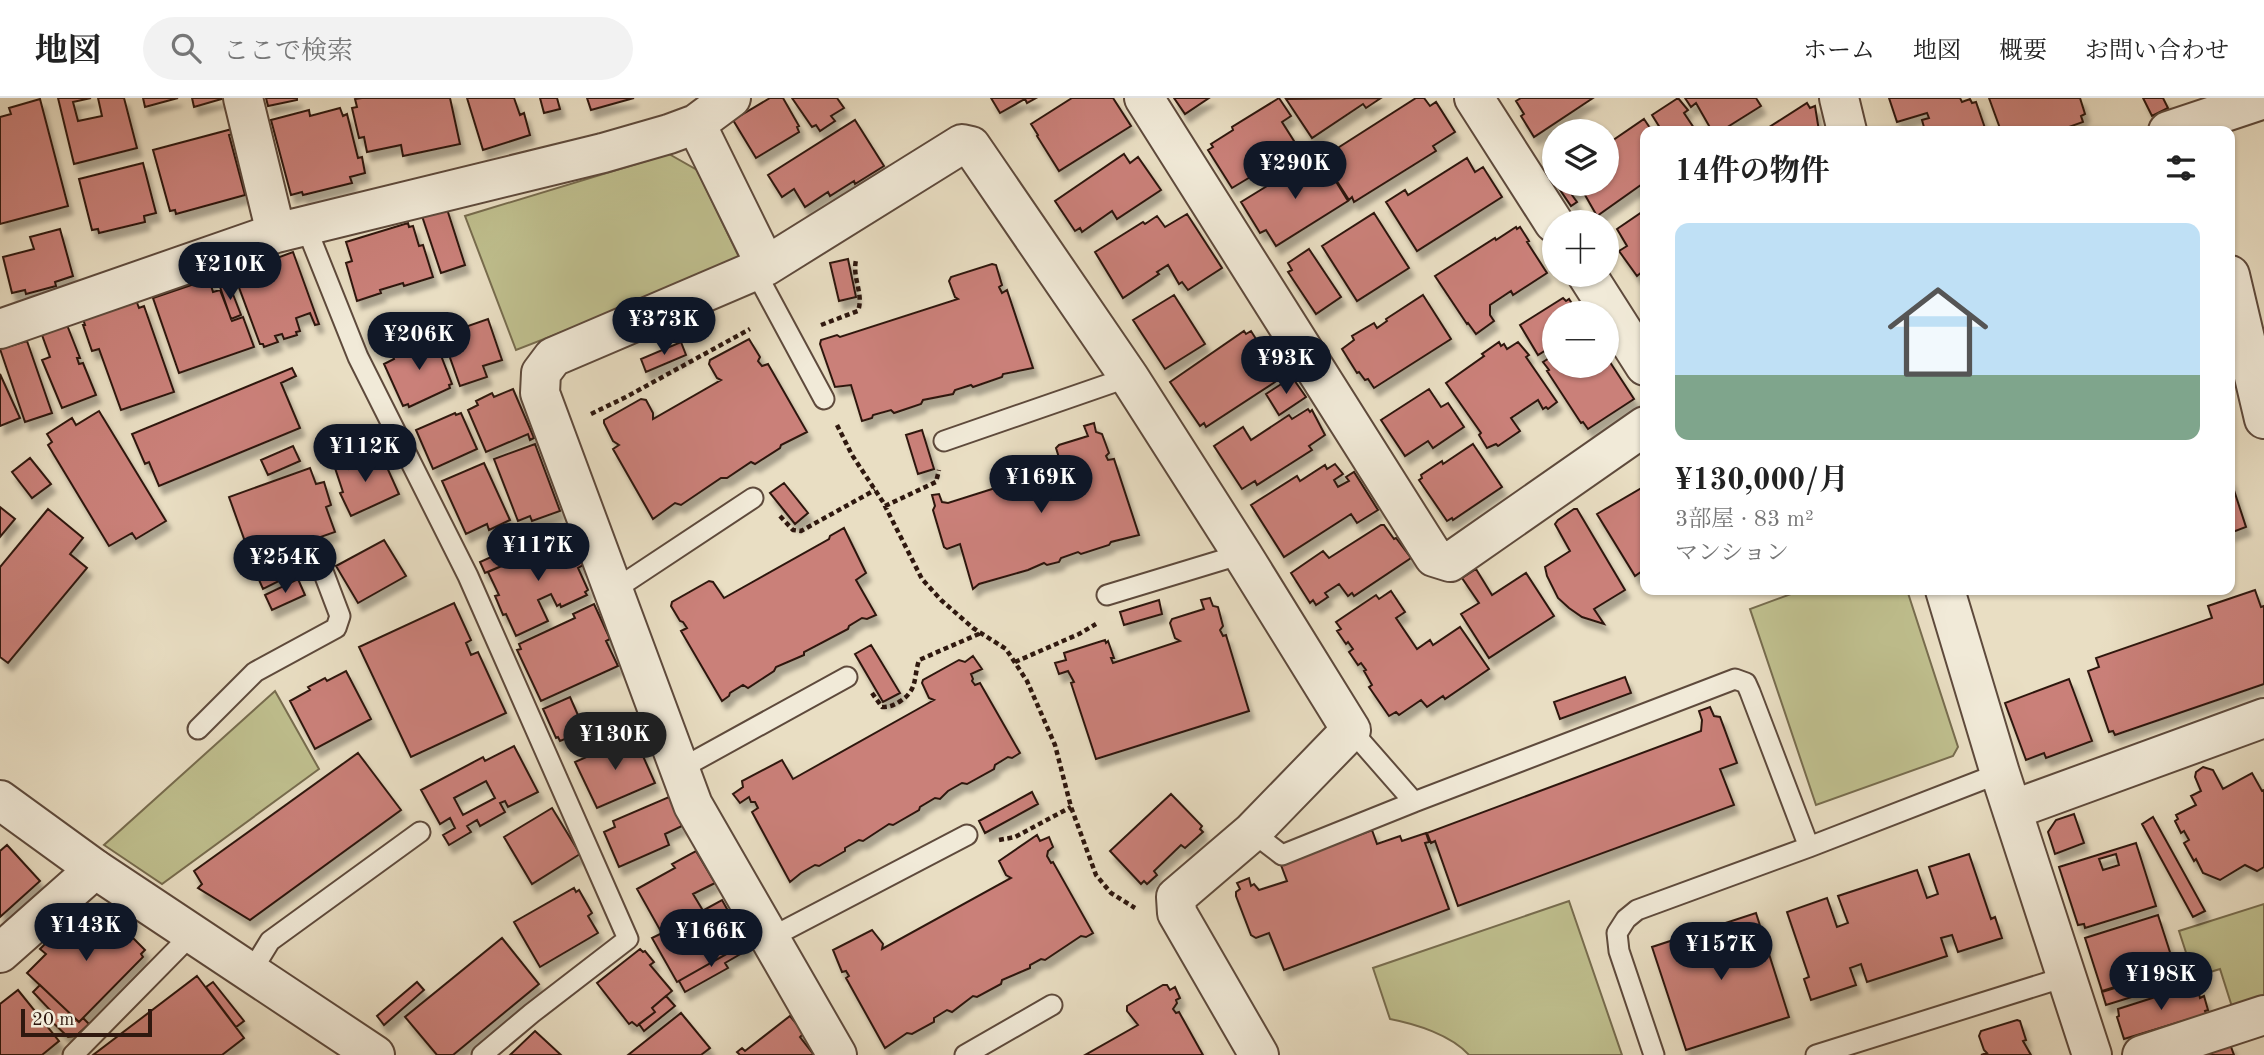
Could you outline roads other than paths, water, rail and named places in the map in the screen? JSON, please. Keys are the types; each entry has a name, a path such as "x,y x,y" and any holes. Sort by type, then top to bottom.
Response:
{"street":[{"path":"243,98 291,230"},
{"path":"0,329 291,230 603,153 696,124 731,98"},
{"path":"1143,98 1434,557 1450,562 1640,429"},
{"path":"1474,98 1546,210"},
{"path":"1839,98 1846,126"},
{"path":"2191,126 2264,99"},
{"path":"696,124 760,269"},
{"path":"837,1055 693,805 540,393 541,373 552,357 760,269 962,144 971,146 1129,377 1351,730 1252,832 1176,897 1177,913 1259,1055"},
{"path":"1595,287 1640,358"},
{"path":"2235,295 2262,401"},
{"path":"1947,595 2000,773 2092,1055"},
{"path":"2012,810 2264,718"},
{"path":"0,800 95,869 375,1055"},
{"path":"0,953 95,869"},
{"path":"2143,1055 2264,1015"}],"lane":[{"path":"291,230 468,576 628,939 482,1055"},
{"path":"760,269 779,315 824,399"},
{"path":"944,441 1129,377"},
{"path":"614,590 753,498"},
{"path":"198,729 255,672 335,628 340,616 315,550"},
{"path":"1107,595 1242,554"},
{"path":"680,769 847,677"},
{"path":"1252,832 1282,855 1735,680 1746,683 1750,692 1809,847"},
{"path":"1351,730 1414,802"},
{"path":"1654,1055 1619,951 1617,933 1626,919 1637,910 2000,773"},
{"path":"251,972 270,941 420,832"},
{"path":"770,938 967,835"},
{"path":"73,1055 193,933"},
{"path":"1816,1055 2068,976"},
{"path":"965,1055 1052,1005"}]}
